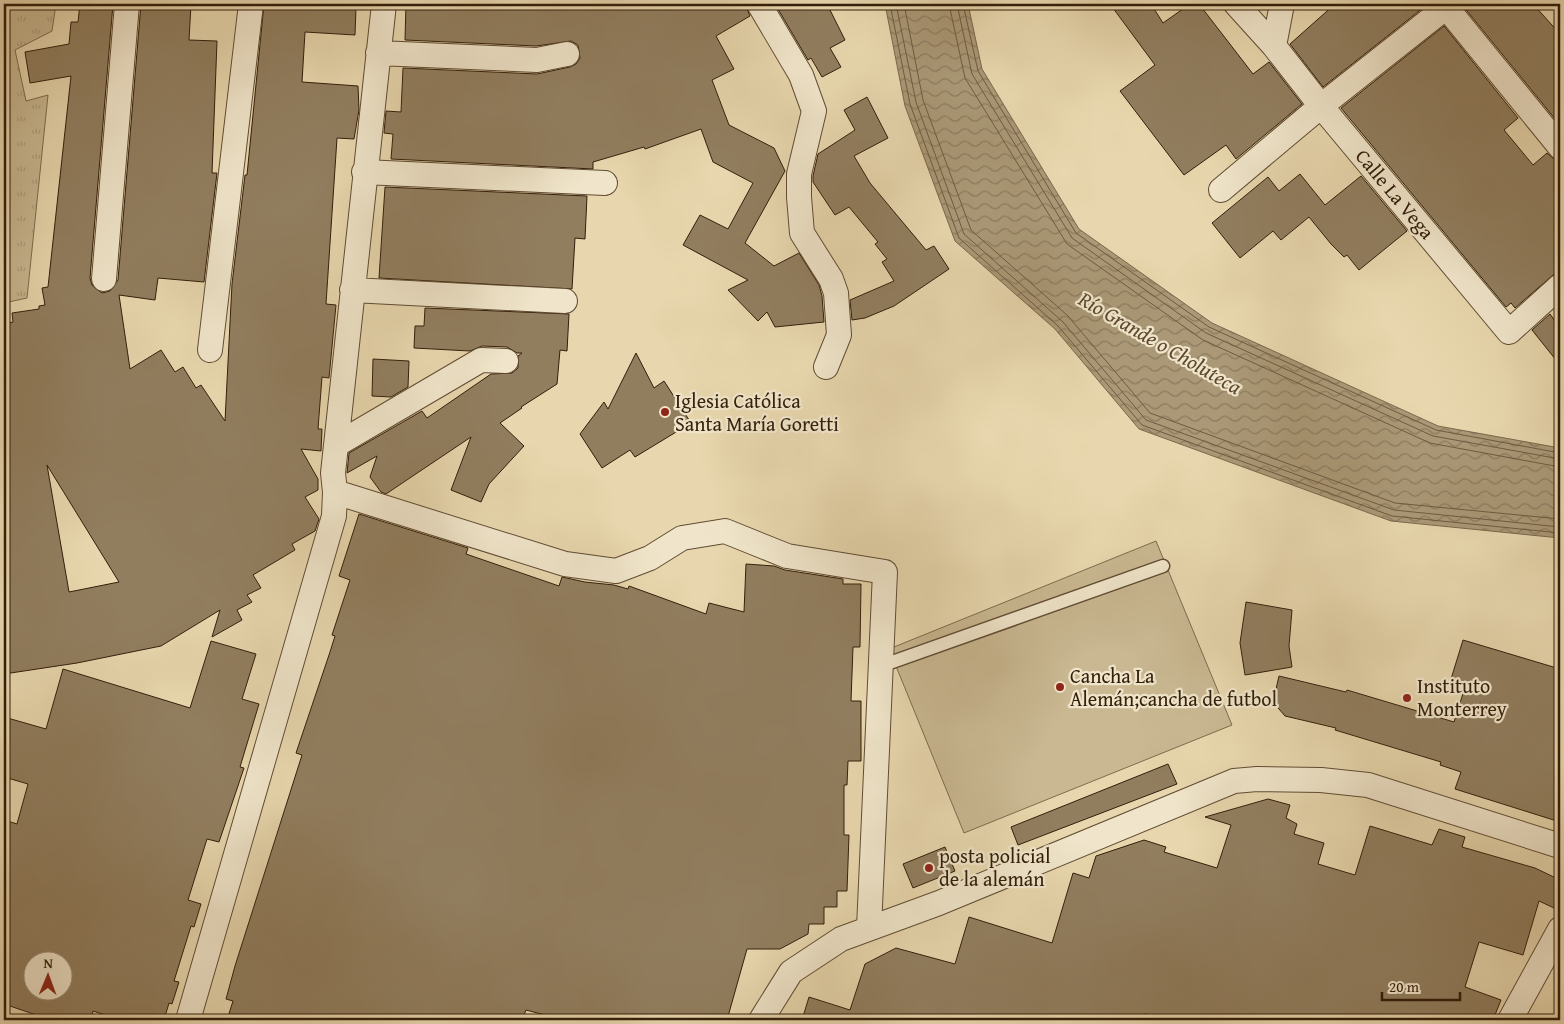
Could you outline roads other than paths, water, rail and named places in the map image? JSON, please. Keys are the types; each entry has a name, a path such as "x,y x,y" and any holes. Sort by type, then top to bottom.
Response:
{"street":[{"path":"104,280 127,4"},
{"path":"210,350 252,4"},
{"path":"188,1020 334,516 335,492 333,473 364,172 384,4"},
{"path":"759,4 801,75 814,111 799,174 800,197 802,234 831,279 836,293 839,335 826,368"},
{"name":"Calle La Vega","path":"1236,4 1274,46 1321,106 1509,332 1560,286"},
{"path":"1274,46 1282,4"},
{"path":"1221,190 1321,106 1448,5 1560,147"},
{"path":"378,54 537,60 568,54"},
{"path":"364,172 605,183"},
{"path":"352,290 565,301"},
{"path":"336,445 481,360 506,361"},
{"path":"335,492 565,564 616,571 650,558 682,538 725,531 787,556 885,572 869,928"},
{"path":"761,1020 790,972 841,939 939,903 1234,781 1257,779 1321,780 1368,785 1560,846"},
{"path":"1510,1020 1560,929"}],"lane":[{"path":"881,666 1162,566"}],"water":[{"name":"Río Grande o Choluteca","path":"885,4 968,4 982,69 1079,229 1212,323 1438,426 1560,448 1560,538 1391,521 1139,429 1055,329 955,241 905,106"}],"place":[{"name":"Iglesia Católica Santa María Goretti","path":"665,412"},
{"name":"Cancha La Alemán;cancha de futbol","path":"1060,687"},
{"name":"Instituto Monterrey","path":"1407,698"},
{"name":"posta policial de la alemán","path":"929,868"}]}
